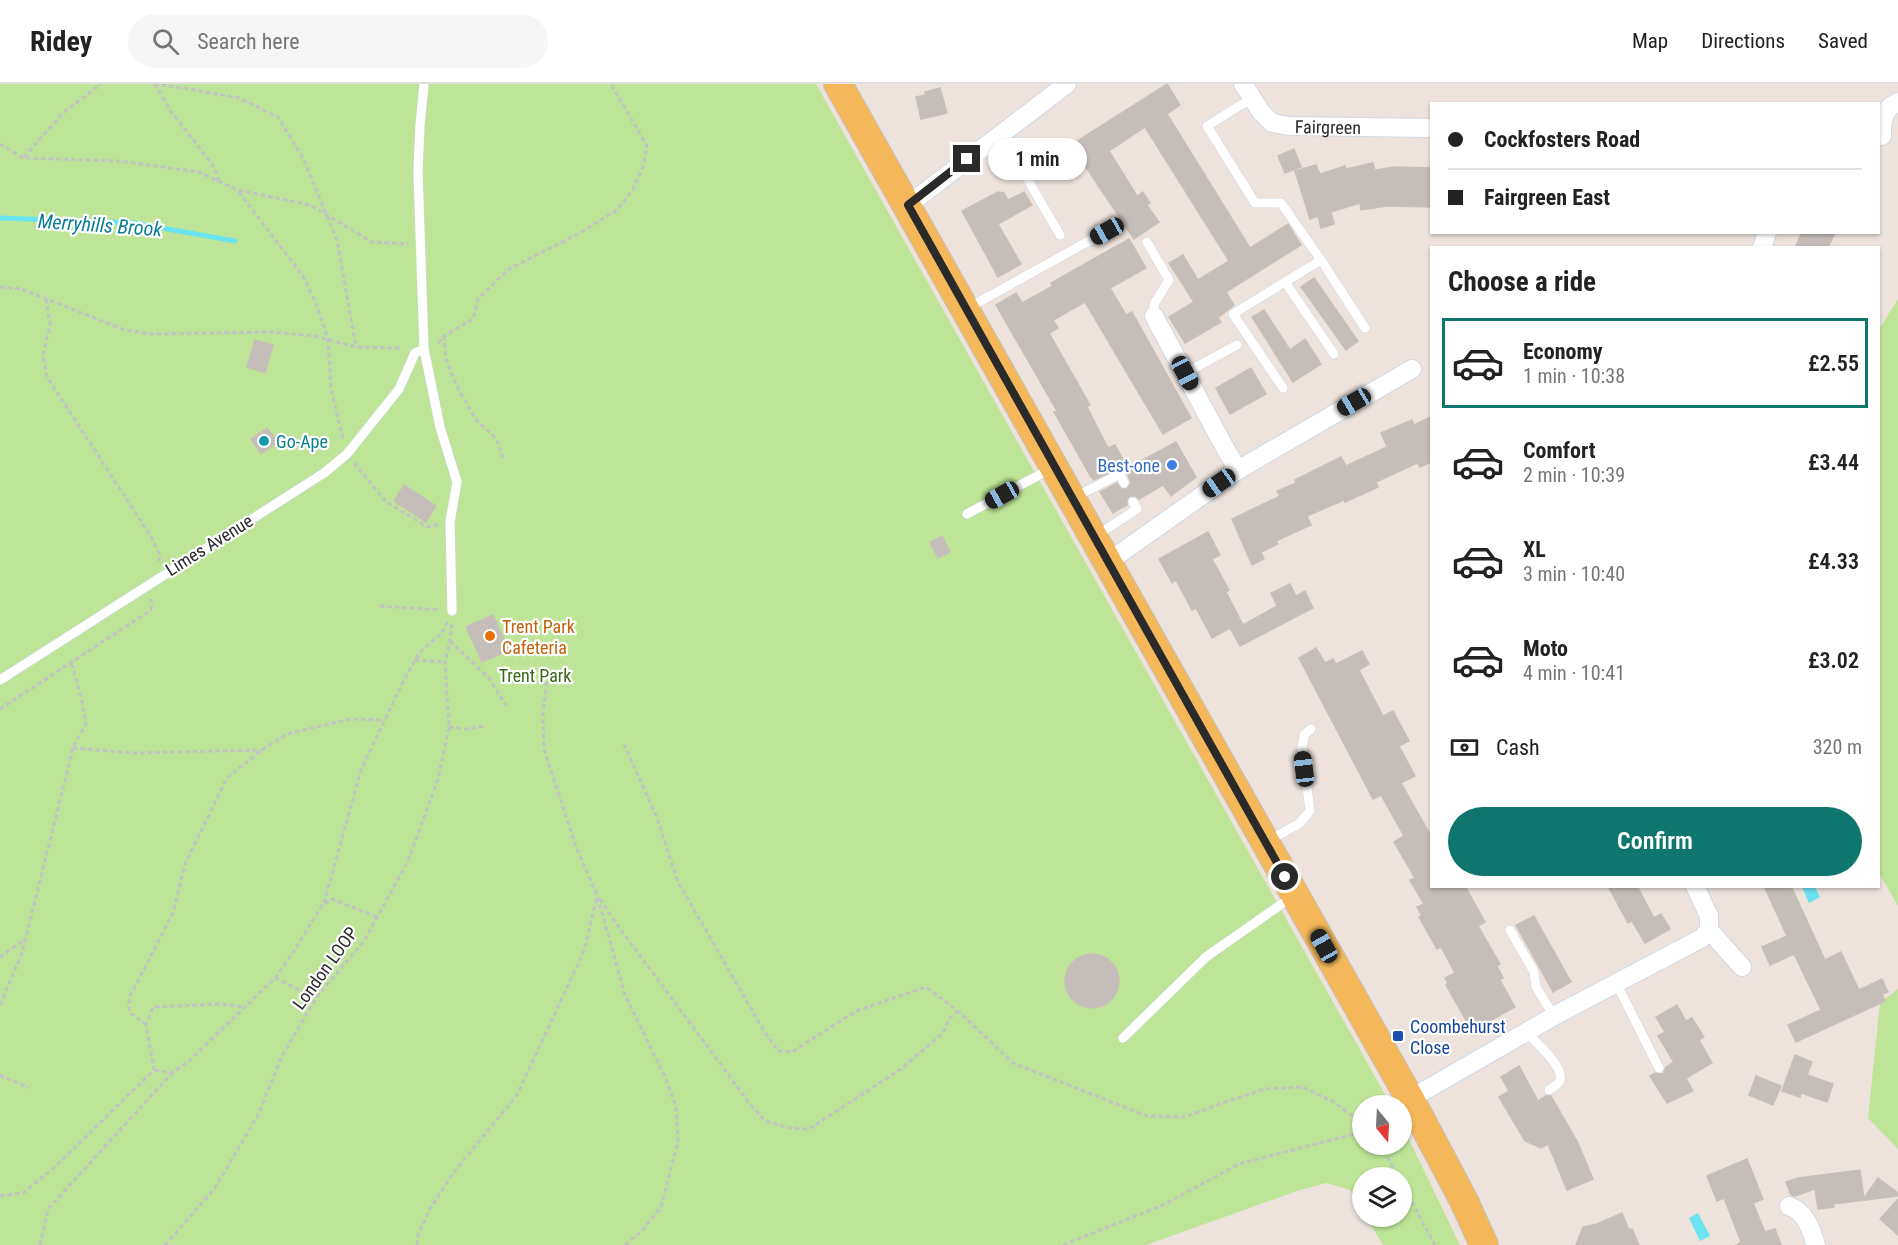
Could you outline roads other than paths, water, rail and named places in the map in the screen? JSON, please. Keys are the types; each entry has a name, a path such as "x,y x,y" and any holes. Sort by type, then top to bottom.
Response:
{"main road":[{"path":"838,84 1408,1095"},
{"path":"1412,1103 1464,1201 1484,1245"}],"street":[{"path":"908,205 1066,84"},
{"name":"Fairgreen","path":"1248,91 1261,112 1272,123 1289,126 1430,128"},
{"path":"1886,137 1882,121 1887,111 1898,102"},
{"path":"1154,316 1238,470"},
{"path":"1108,562 1238,470 1412,369"},
{"path":"1412,1098 1554,1016 1702,938 1709,930 1709,916 1696,888"},
{"path":"1709,930 1742,967"},
{"path":"1789,1206 1803,1214 1816,1245"}],"lane":[{"path":"424,84 418,172 425,353 440,427 457,482 450,522 452,611"},
{"path":"1248,91 1207,126 1255,203 1281,204 1322,260 1365,328"},
{"path":"1001,134 1060,235"},
{"path":"966,309 1107,231"},
{"path":"1147,242 1169,280 1154,304 1154,316"},
{"path":"1283,388 1233,314 1322,260"},
{"path":"1285,282 1334,354"},
{"path":"1185,373 1237,345"},
{"name":"Limes Avenue","path":"0,680 324,473 347,454 399,389 415,353 425,353"},
{"path":"967,514 1055,467"},
{"path":"1073,498 1120,474 1124,483"},
{"path":"1094,537 1137,509 1133,502"},
{"path":"1265,842 1300,823 1310,811 1302,748 1304,735 1311,729"},
{"path":"1123,1038 1206,957 1295,895"},
{"path":"1510,930 1534,972 1536,987 1554,1016"},
{"path":"1616,983 1659,1068"},
{"path":"1526,1032 1559,1070 1561,1079 1549,1090"}],"water":[{"path":"1802,888 1816,888 1820,897 1809,903"},
{"path":"1698,1213 1710,1236 1700,1241 1689,1218"}],"waterway":[{"name":"Merryhills Brook","path":"0,218 134,223 235,241"}],"place":[{"name":"Go-Ape","path":"264,441"},
{"name":"Best-one","path":"1172,465"},
{"name":"Trent Park Cafeteria","path":"490,636"},
{"name":"Coombehurst Close","path":"1398,1036"}],"park label":[{"name":"Trent Park","path":"535,675"}]}
